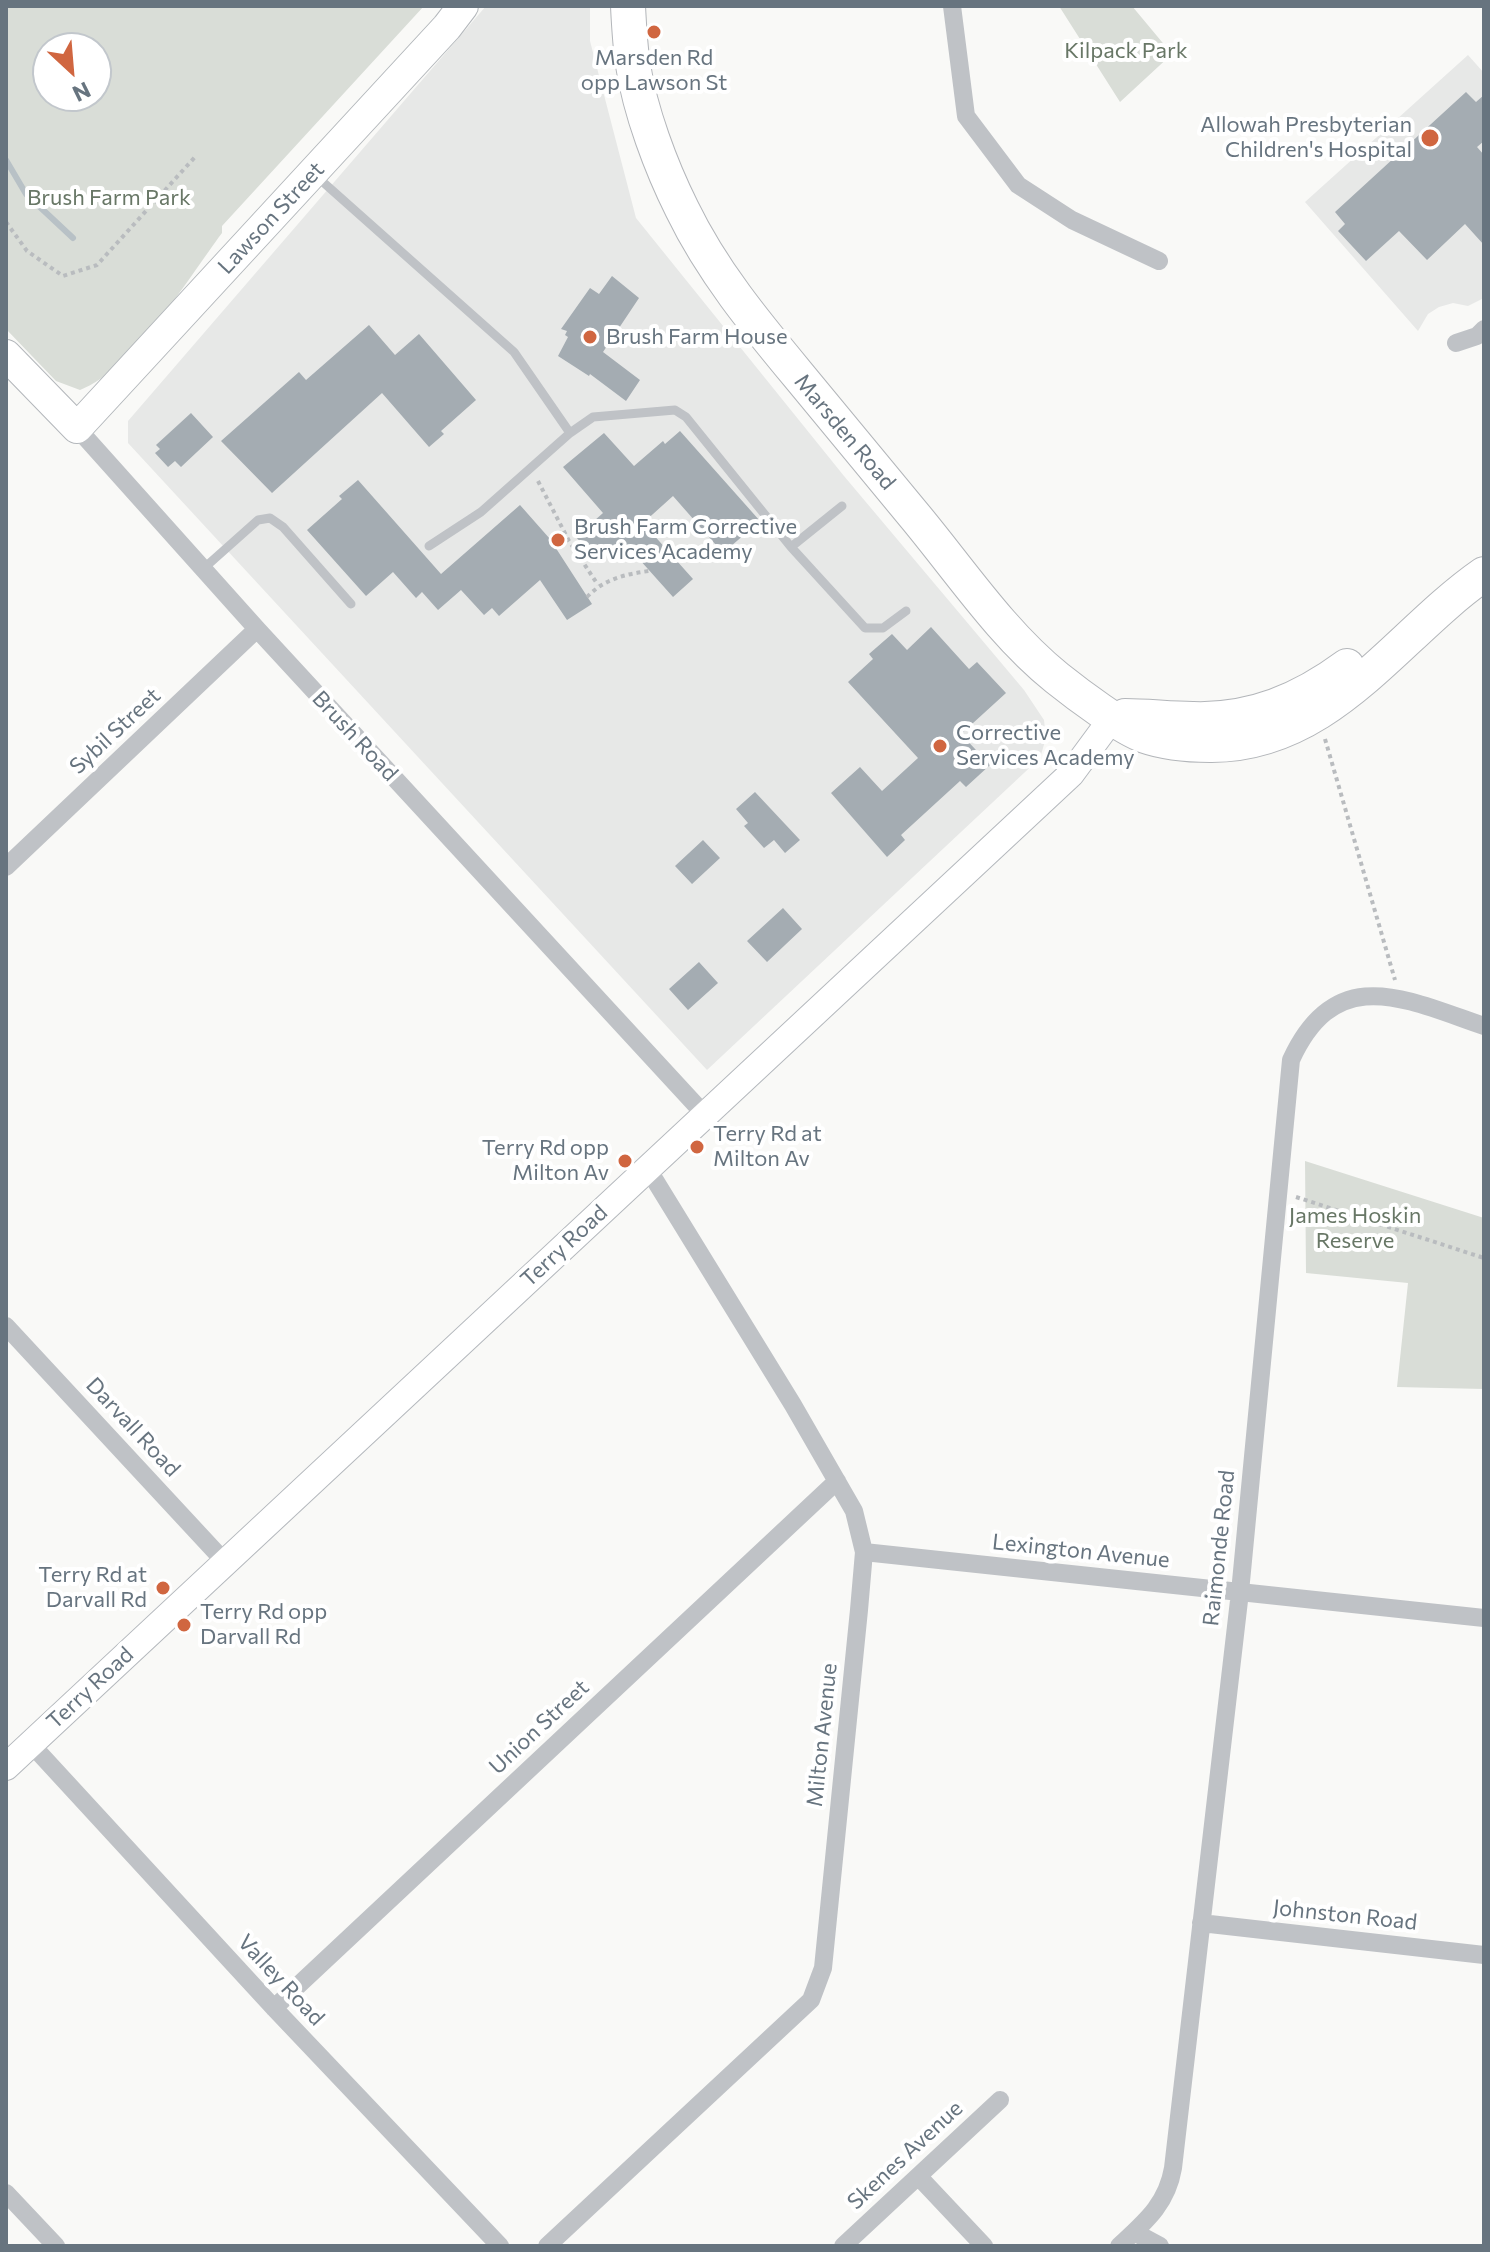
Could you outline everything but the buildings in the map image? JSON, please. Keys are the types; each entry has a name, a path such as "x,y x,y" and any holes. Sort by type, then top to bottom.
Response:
{"highway":[{"name":"Marsden Road","path":"628,6 633,67 661,160 681,208 708,258 733,295 1023,648 1064,684 1113,717 1143,736 1187,744 1214,745 1252,739 1290,728 1329,707 1376,670 1439,607 1484,574"},
{"path":"1113,717 1225,719 1258,713 1290,701 1320,686 1348,665 1430,586 1484,548"}],"main road":[{"name":"Lawson Street","path":"77,428 463,6"},
{"name":"Brush Road","path":"6,355 77,428"}],"street":[{"path":"952,6 966,116 1018,185 1072,220 1159,261"},
{"path":"1456,343 1477,336 1484,329"},
{"name":"Brush Road","path":"77,428 257,629 705,1115"},
{"name":"Sybil Street","path":"6,867 257,629"},
{"name":"Terry Road","path":"6,1767 1071,774 1113,717"},
{"name":"Raimonde Road","path":"1119,2246 1156,2210 1169,2189 1240,1592 1291,1060 1303,1034 1326,1011 1361,996 1400,998 1484,1026"},
{"name":"Milton Avenue","path":"547,2246 811,2000 823,1968 864,1552 854,1511 709,1264 648,1169"},
{"name":"Darvall Road","path":"6,1326 224,1561"},
{"name":"Union Street","path":"274,2008 837,1481"},
{"name":"Lexington Avenue","path":"864,1552 1484,1618"},
{"name":"Valley Road","path":"31,1744 274,2008 500,2246"},
{"name":"Johnston Road","path":"1201,1923 1484,1955"},
{"name":"Skenes Avenue","path":"843,2246 1000,2100"},
{"path":"919,2177 984,2246"},
{"path":"6,2194 56,2246"},
{"path":"1134,2232 1160,2246"}],"lane":[{"path":"313,173 514,352 570,433"},
{"path":"429,546 481,512 570,433 593,417 675,410 686,417 791,547 865,628 883,628 906,611"},
{"path":"791,547 842,506"},
{"path":"203,569 258,520 270,518 283,527 351,604"}],"path":[{"path":"6,222 27,251 63,276 97,265 195,157"},
{"path":"531,468 569,541 598,585"},
{"path":"587,597 598,585 630,573 649,571"},
{"path":"1323,733 1400,998"},
{"path":"1277,1191 1484,1258"}],"shaded area":[{"name":"Brush Farm Corrective Services Academy","path":"486,6 590,6 590,41 636,218 844,476 1024,690 1044,720 1046,738 1040,758 707,1070 128,443 128,421"},
{"name":"Allowah Presbyterian Children's Hospital","path":"1468,55 1484,73 1484,298 1468,306 1453,303 1439,307 1428,314 1418,331 1305,202"}],"green space":[{"name":"Brush Farm Park","path":"6,6 424,6 222,226 222,233 140,343 100,379 80,390 56,381 6,329"},
{"name":"Kilpack Park","path":"1059,6 1132,6 1172,54 1120,102"},
{"name":"James Hoskin Reserve","path":"1305,1161 1484,1218 1484,1389 1397,1387 1408,1283 1306,1273"}],"waterway":[{"path":"6,160 26,194 73,238"}],"place":[{"name":"Marsden Rd opp Lawson St","path":"654,32"},
{"name":"Allowah Presbyterian Children's Hospital","path":"1430,138"},
{"name":"Brush Farm House","path":"590,337"},
{"name":"Brush Farm Corrective Services Academy","path":"558,540"},
{"name":"Corrective Services Academy","path":"940,746"},
{"name":"Terry Rd at Milton Av","path":"697,1147"},
{"name":"Terry Rd opp Milton Av","path":"625,1161"},
{"name":"Terry Rd at Darvall Rd","path":"163,1588"},
{"name":"Terry Rd opp Darvall Rd","path":"184,1625"}]}
